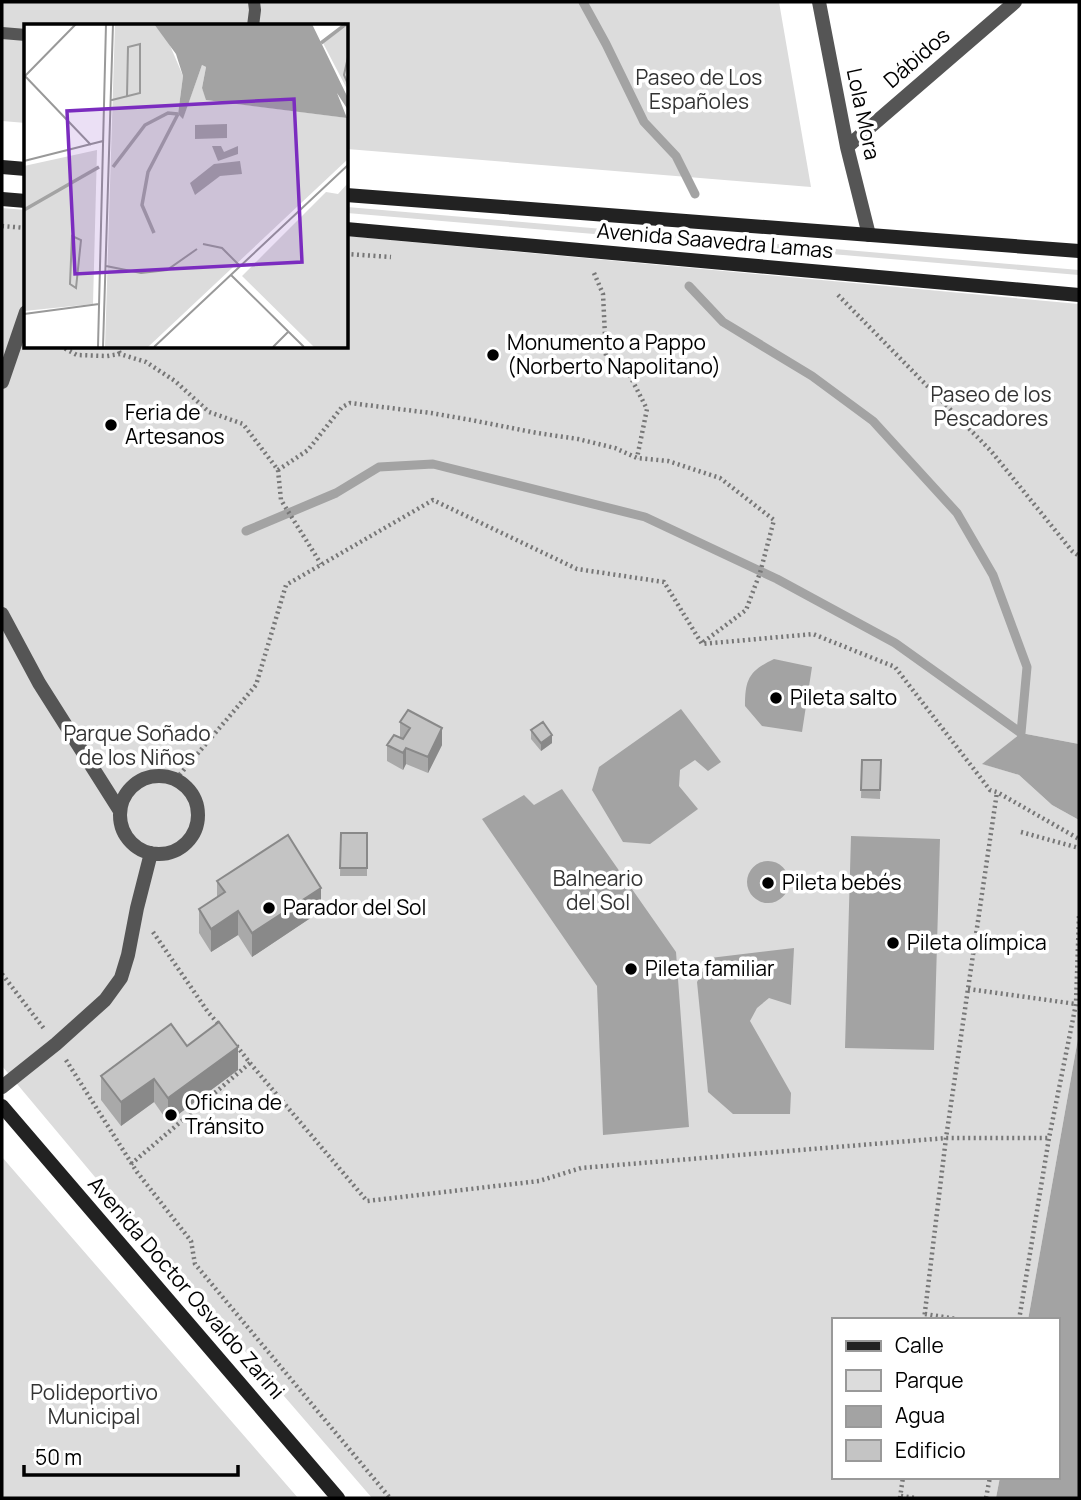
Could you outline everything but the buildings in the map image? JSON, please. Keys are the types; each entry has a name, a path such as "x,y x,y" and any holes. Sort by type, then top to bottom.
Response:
{"main road":[{"path":"2,167 24,169"},
{"name":"Avenida Saavedra Lamas","path":"348,195 1079,251"},
{"path":"2,199 24,201"},
{"name":"Avenida Saavedra Lamas","path":"348,229 1079,295"},
{"name":"Avenida Doctor Osvaldo Zarini","path":"2,1106 338,1498"}],"street":[{"name":"Lola Mora","path":"819,2 847,147 869,235"},
{"name":"Dábidos","path":"847,147 1015,2"},
{"path":"2,382 24,318"},
{"path":"2,614 38,683 120,811 123,830 134,845 151,853 170,853 186,844 196,827 198,809 191,792 176,779 158,775 140,780 126,793 120,811"},
{"path":"2,1087 105,1000 121,978 151,853"}],"lane":[{"path":"253,24 254,2"},
{"path":"2,33 24,35"}],"path":[{"path":"2,226 24,228"},
{"path":"594,273 603,294 606,357 630,376 647,409 637,458"},
{"path":"837,294 990,451 1072,551 1079,556"},
{"path":"64,348 77,355 120,355 146,362 175,381 209,412 243,424 278,470 281,500 321,564"},
{"path":"118,348 120,355"},
{"path":"278,470 308,450 342,407 349,403 431,413 578,439 615,448 637,458 668,461 720,478 774,520 760,573 746,610 702,643"},
{"path":"176,779 256,685 286,584 433,500 577,569 664,582 702,643"},
{"path":"702,643 813,634 895,667 990,790 1079,839"},
{"path":"924,1317 946,1138 997,792"},
{"path":"1021,832 1079,848"},
{"path":"137,908 208,1012 227,1034"},
{"path":"1019,1318 1049,1138 1076,1004 1079,916"},
{"path":"2,974 56,1044 131,1164 191,1241 195,1264 390,1498"},
{"path":"968,989 1076,1004"},
{"path":"235,1044 367,1200 539,1181 580,1168 946,1138 1049,1138"},
{"path":"131,1164 250,1063"},
{"path":"903,1479 900,1497 916,1498"},
{"path":"986,1498 990,1479"}],"green space":[{"name":"Paseo de Los Españoles","path":"2,2 779,2 811,187 348,149 348,24 24,24 24,123 2,121"},
{"path":"348,207 1079,270 1079,275 348,213"},
{"path":"2,208 24,210 24,348 348,348 348,236 1079,304 1079,744 1021,733 983,764 1019,775 1052,805 1079,820 1079,1033 1028,1318 832,1318 832,1479 1000,1479 996,1498 372,1498 2,1066"},
{"name":"Polideportivo Municipal","path":"2,1157 298,1498 2,1498"}],"water":[{"name":"Pileta salto","path":"774,659 812,667 802,732 762,726 745,706 750,677"},
{"path":"681,709 721,762 708,771 695,760 680,770 679,786 698,809 650,844 623,842 592,790 599,767"},
{"path":"1021,733 1079,744 1079,820 1052,805 1019,775 982,764"},
{"name":"Pileta familiar","path":"562,789 676,952 689,1127 603,1135 597,986 482,819 524,795 534,805"},
{"name":"Pileta olímpica","path":"851,836 940,839 934,1050 845,1048"},
{"name":"Pileta bebés","path":"768,861 783,867 789,882 783,897 768,903 753,897 747,882 753,867"},
{"path":"794,948 791,1005 769,998 757,1008 750,1021 791,1093 790,1114 733,1114 708,1092 697,982 710,958"},
{"path":"1079,1033 1079,1498 996,1498 1000,1479 1060,1479 1060,1318 1028,1318"}],"waterway":[{"path":"583,2 644,122 676,156 695,194"},
{"path":"689,286 723,322 812,376 873,421 957,513 993,575 1027,667 1021,733"},
{"path":"246,531 336,493 379,467 433,464 645,517 777,579 895,643 1021,733"}],"place":[{"name":"Monumento a Pappo (Norberto Napolitano)","path":"493,355"},
{"name":"Feria de Artesanos","path":"111,425"},
{"name":"Pileta salto","path":"776,698"},
{"name":"Pileta bebés","path":"768,883"},
{"name":"Parador del Sol","path":"269,908"},
{"name":"Pileta olímpica","path":"893,943"},
{"name":"Pileta familiar","path":"631,969"},
{"name":"Oficina de Tránsito","path":"171,1115"}],"park label":[{"name":"Paseo de los Pescadores","path":"991,407"},
{"name":"Parque Soñado de los Niños","path":"137,746"},
{"name":"Balneario del Sol","path":"598,891"}]}
